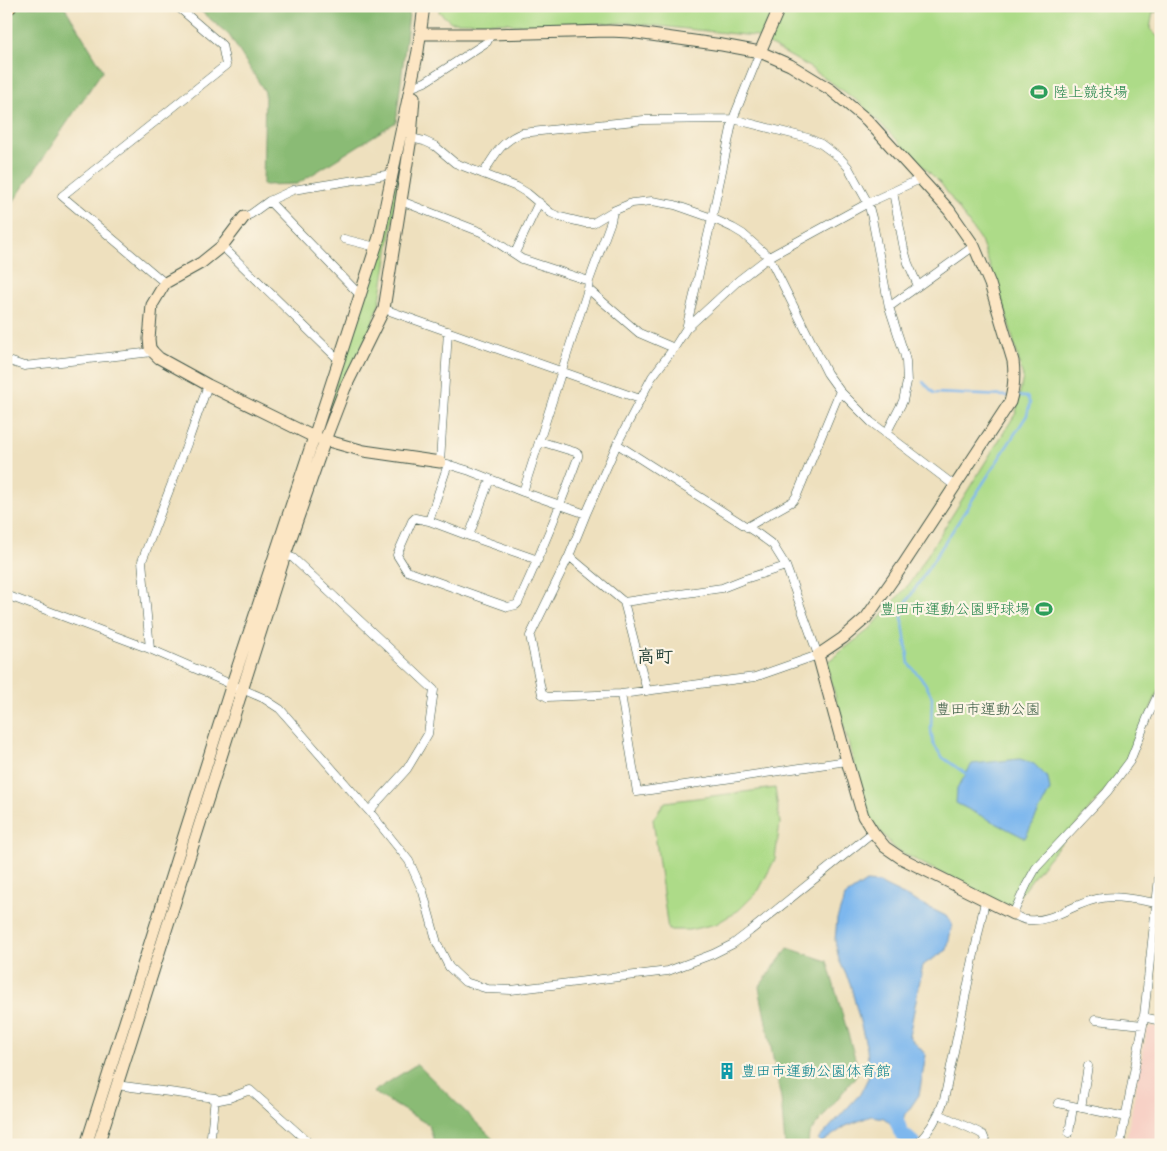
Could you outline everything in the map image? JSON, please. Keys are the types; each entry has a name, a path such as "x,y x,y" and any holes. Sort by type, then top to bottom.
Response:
{"street":[{"path":"165,283 62,196 226,65 222,45 177,6"},
{"path":"86,1145 232,684 320,438 384,309 411,138 418,51 424,6"},
{"path":"686,329 733,118 780,6"},
{"path":"420,34 630,32 722,44 760,52 790,65 831,90 867,120 949,210 974,246 990,284 1013,361 1015,374 1014,388 1010,402 866,618 843,638 818,655 755,677 621,694 546,697 542,694 530,636 569,556 618,444 652,376 686,329 739,280 769,257 868,203 920,180"},
{"path":"415,86 425,82 486,42 492,34"},
{"path":"98,1145 285,555 320,438 339,360 379,237 418,51"},
{"path":"483,174 501,146 516,135 528,131 644,120 733,118 808,138 821,144 840,158 848,167 868,203 889,307 904,353 907,382 903,401 886,434"},
{"path":"411,138 424,140 435,146 455,163 517,187 556,216 585,223 596,222 613,211 632,203 652,201 675,205 712,218 743,234 769,257 827,373 840,391 871,422 955,486"},
{"path":"392,174 293,190 268,201 244,217 222,246 200,263 165,283 152,305 150,348 159,358 208,385 320,438 364,451 444,463 586,514"},
{"path":"893,192 904,249 918,286"},
{"path":"268,201 360,295"},
{"path":"401,201 476,230 522,259 589,285 639,333 674,348"},
{"path":"515,253 539,202"},
{"path":"523,492 613,211"},
{"path":"344,238 376,247"},
{"path":"222,246 339,360"},
{"path":"889,307 974,246"},
{"path":"384,309 640,399"},
{"path":"429,521 444,463 448,331"},
{"path":"6,360 24,366 153,352"},
{"path":"150,649 142,561 208,385"},
{"path":"747,527 793,500 797,495 840,391"},
{"path":"538,560 429,521 415,518 397,556 407,572 508,607 516,605 538,560 578,457 578,454 575,452 539,441"},
{"path":"618,444 772,545 786,566 818,655 863,816 872,832 885,847 901,858 1028,920 1050,918 1083,902 1104,897 1158,903"},
{"path":"469,536 490,479"},
{"path":"285,555 293,558 434,690 428,734 407,769 368,810"},
{"path":"569,556 624,602 647,691"},
{"path":"624,602 722,588 786,566"},
{"path":"6,595 150,649 263,698 280,709 368,810 408,861 423,892 437,943 449,967 464,982 488,989 511,990 668,971 713,954 733,944 750,931 872,832"},
{"path":"1013,914 1036,868 1107,792 1130,761 1161,688"},
{"path":"621,694 637,792 847,761"},
{"path":"1120,1145 1143,1021 1158,903 1161,859"},
{"path":"919,1142 939,1114 944,1100 985,900"},
{"path":"1095,1020 1161,1021"},
{"path":"1068,1133 1088,1066"},
{"path":"116,1085 215,1098 210,1145"},
{"path":"214,1101 229,1098 250,1090 308,1141 303,1145"},
{"path":"1058,1103 1126,1118"},
{"path":"939,1114 983,1135 987,1145"}],"shaded area":[{"path":"1151,1026 1161,1028 1161,1145 1125,1145 1147,1030"}],"green space":[{"path":"6,6 64,6 103,70 13,202 6,203"},
{"path":"195,6 410,6 396,122 297,184 263,185 265,92 229,35"},
{"name":"豊田市運動公園","path":"440,6 1161,6 1161,12 1153,12 1150,29 1161,40 1161,685 1125,766 1009,909 895,849 869,817 826,663 870,629 910,583 1016,413 1023,377 1005,309 981,241 942,185 859,102 809,67 755,36 629,23 514,25 508,23 451,22 439,12"},
{"path":"410,102 404,152 380,301 371,328 325,421 323,420 369,281"},
{"path":"775,788 780,823 775,859 759,890 739,910 716,924 689,930 668,930 653,819 665,802"},
{"path":"788,948 827,961 859,1072 809,1134 808,1145 785,1145 781,1098 759,987"},
{"path":"417,1064 496,1142 496,1145 435,1145 429,1125 373,1092"}],"water":[{"path":"1020,759 1034,764 1048,778 1050,790 1025,838 956,803 957,789 972,764"},
{"path":"866,882 879,883 948,917 952,925 947,950 923,965 909,1036 926,1055 919,1095 902,1120 892,1125 884,1118 871,1116 846,1126 821,1143 818,1140 860,1094 869,1076 867,1049 850,983 839,960 835,940 837,919 845,896"}],"waterway":[{"path":"923,382 934,393 1007,396"},
{"path":"966,774 942,757 933,743 931,730 932,697 925,683 909,664 902,617 904,606 1027,415 1030,403 1027,397 1015,396"},
{"path":"891,1103 901,1133 915,1145"}],"place":[{"name":"陸上競技場","path":"1039,92"},
{"name":"豊田市運動公園野球場","path":"1044,609"},
{"name":"豊田市運動公園体育館","path":"727,1071"}],"district":[{"name":"高町","path":"655,656"}]}
